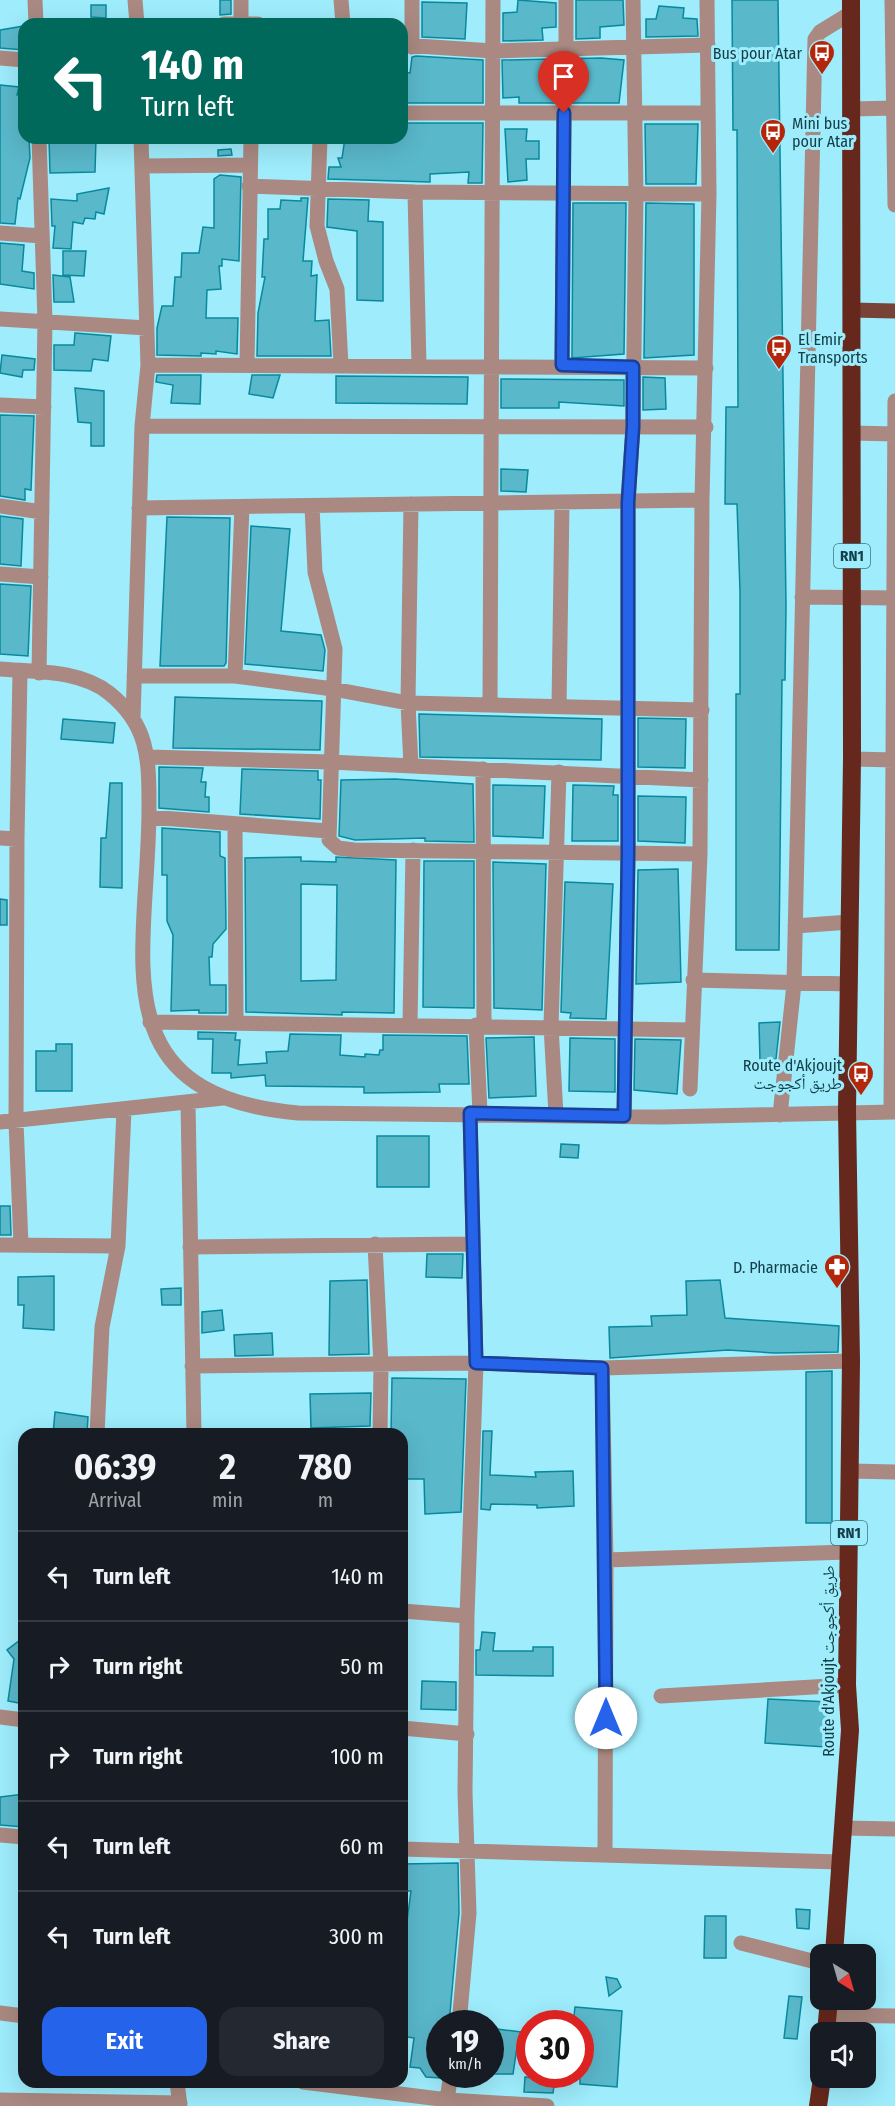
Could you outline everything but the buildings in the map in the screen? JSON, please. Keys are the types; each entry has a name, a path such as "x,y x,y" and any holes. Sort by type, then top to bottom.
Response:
{"highway":[{"name":"Route d'Akjoujt طريق أكجوجت","path":"835,1944 850,1730 848,1552 851,1361 847,1111 852,759 851,6"},
{"path":"818,2106 821,2088"}],"main road":[{"path":"851,310 895,310"}],"street":[{"path":"35,0 36,18"},
{"path":"135,0 136,18"},
{"path":"241,0 241,18"},
{"path":"341,0 342,18"},
{"path":"408,37 412,0"},
{"path":"490,705 493,0"},
{"path":"566,0 566,49"},
{"path":"624,1116 629,775 628,502 633,427 636,193 633,0"},
{"path":"690,1089 700,854 702,500 706,427 709,194 707,0"},
{"path":"892,0 895,205"},
{"path":"780,1115 794,984 814,39 851,6"},
{"path":"408,46 493,51 708,45"},
{"path":"0,58 18,60"},
{"path":"851,109 894,108"},
{"path":"408,113 708,113"},
{"path":"562,365 564,113"},
{"path":"39,144 45,321 39,673"},
{"path":"133,719 142,426 148,365 141,144"},
{"path":"247,365 251,144"},
{"path":"320,144 317,226 326,261 337,289 341,366"},
{"path":"142,166 250,165"},
{"path":"249,186 415,192 709,194"},
{"path":"415,192 419,366"},
{"path":"0,233 42,236"},
{"path":"0,318 147,328"},
{"path":"148,365 562,365 706,368"},
{"path":"0,669 75,676 91,683 108,692 133,719 142,733 149,757 145,995 150,1022 157,1042 186,1076 223,1098 264,1110 298,1113 624,1116 893,1112 895,402"},
{"path":"0,405 44,407"},
{"path":"142,426 706,427"},
{"path":"852,433 894,434"},
{"path":"140,508 702,500"},
{"path":"559,707 562,502"},
{"path":"411,504 408,704 411,766"},
{"path":"0,506 42,512"},
{"path":"312,506 315,572 335,649 328,831 330,840 338,848 700,854"},
{"path":"235,676 242,507"},
{"path":"0,574 41,577"},
{"path":"802,597 895,598"},
{"path":"20,671 16,1122 21,1245"},
{"path":"134,676 235,676 333,689 408,704 702,710"},
{"path":"149,757 330,762 701,780"},
{"path":"852,759 894,760"},
{"path":"460,2010 469,1929 465,1851 467,1616 476,1363 471,1244 486,851 483,769"},
{"path":"556,1115 551,1026 559,772"},
{"path":"149,817 328,831"},
{"path":"235,824 236,1023"},
{"path":"0,838 17,839"},
{"path":"410,1024 413,850"},
{"path":"795,926 850,922"},
{"path":"693,980 849,984"},
{"path":"150,1022 625,1027 692,1030"},
{"path":"0,1122 223,1098"},
{"path":"188,1103 194,1428"},
{"path":"97,1428 102,1327 118,1246 124,1110"},
{"path":"375,1244 381,1366 380,1428"},
{"path":"190,1247 471,1244"},
{"path":"0,1245 118,1246"},
{"path":"192,1366 381,1366 476,1363 602,1368 851,1361"},
{"path":"602,1368 606,1560 606,1854"},
{"path":"850,1471 895,1472"},
{"path":"606,1560 848,1552"},
{"path":"408,1611 467,1616"},
{"path":"661,1696 848,1685"},
{"path":"0,1717 18,1719"},
{"path":"408,1729 467,1734"},
{"path":"843,1828 895,1829"},
{"path":"0,1835 18,1836"},
{"path":"408,1848 840,1862"},
{"path":"741,1943 810,1960"},
{"path":"0,2013 18,2015"},
{"path":"828,2016 895,2016"},
{"path":"0,2100 180,2105 178,2088"},
{"path":"369,2088 447,2103 547,2106"},
{"path":"447,2103 449,2088"}],"place":[{"name":"Bus pour Atar","path":"822,76"},
{"name":"Mini bus pour Atar","path":"773,155"},
{"name":"El Emir Transports","path":"779,371"},
{"name":"Route d'Akjoujt طريق أكجوجت","path":"861,1097"},
{"name":"D. Pharmacie","path":"837,1290"}],"route":[{"path":"564,113 562,365 633,367 633,427 628,502 628,853 624,1116 470,1113 471,1244 476,1363 602,1368 606,1560 606,1718"}]}
